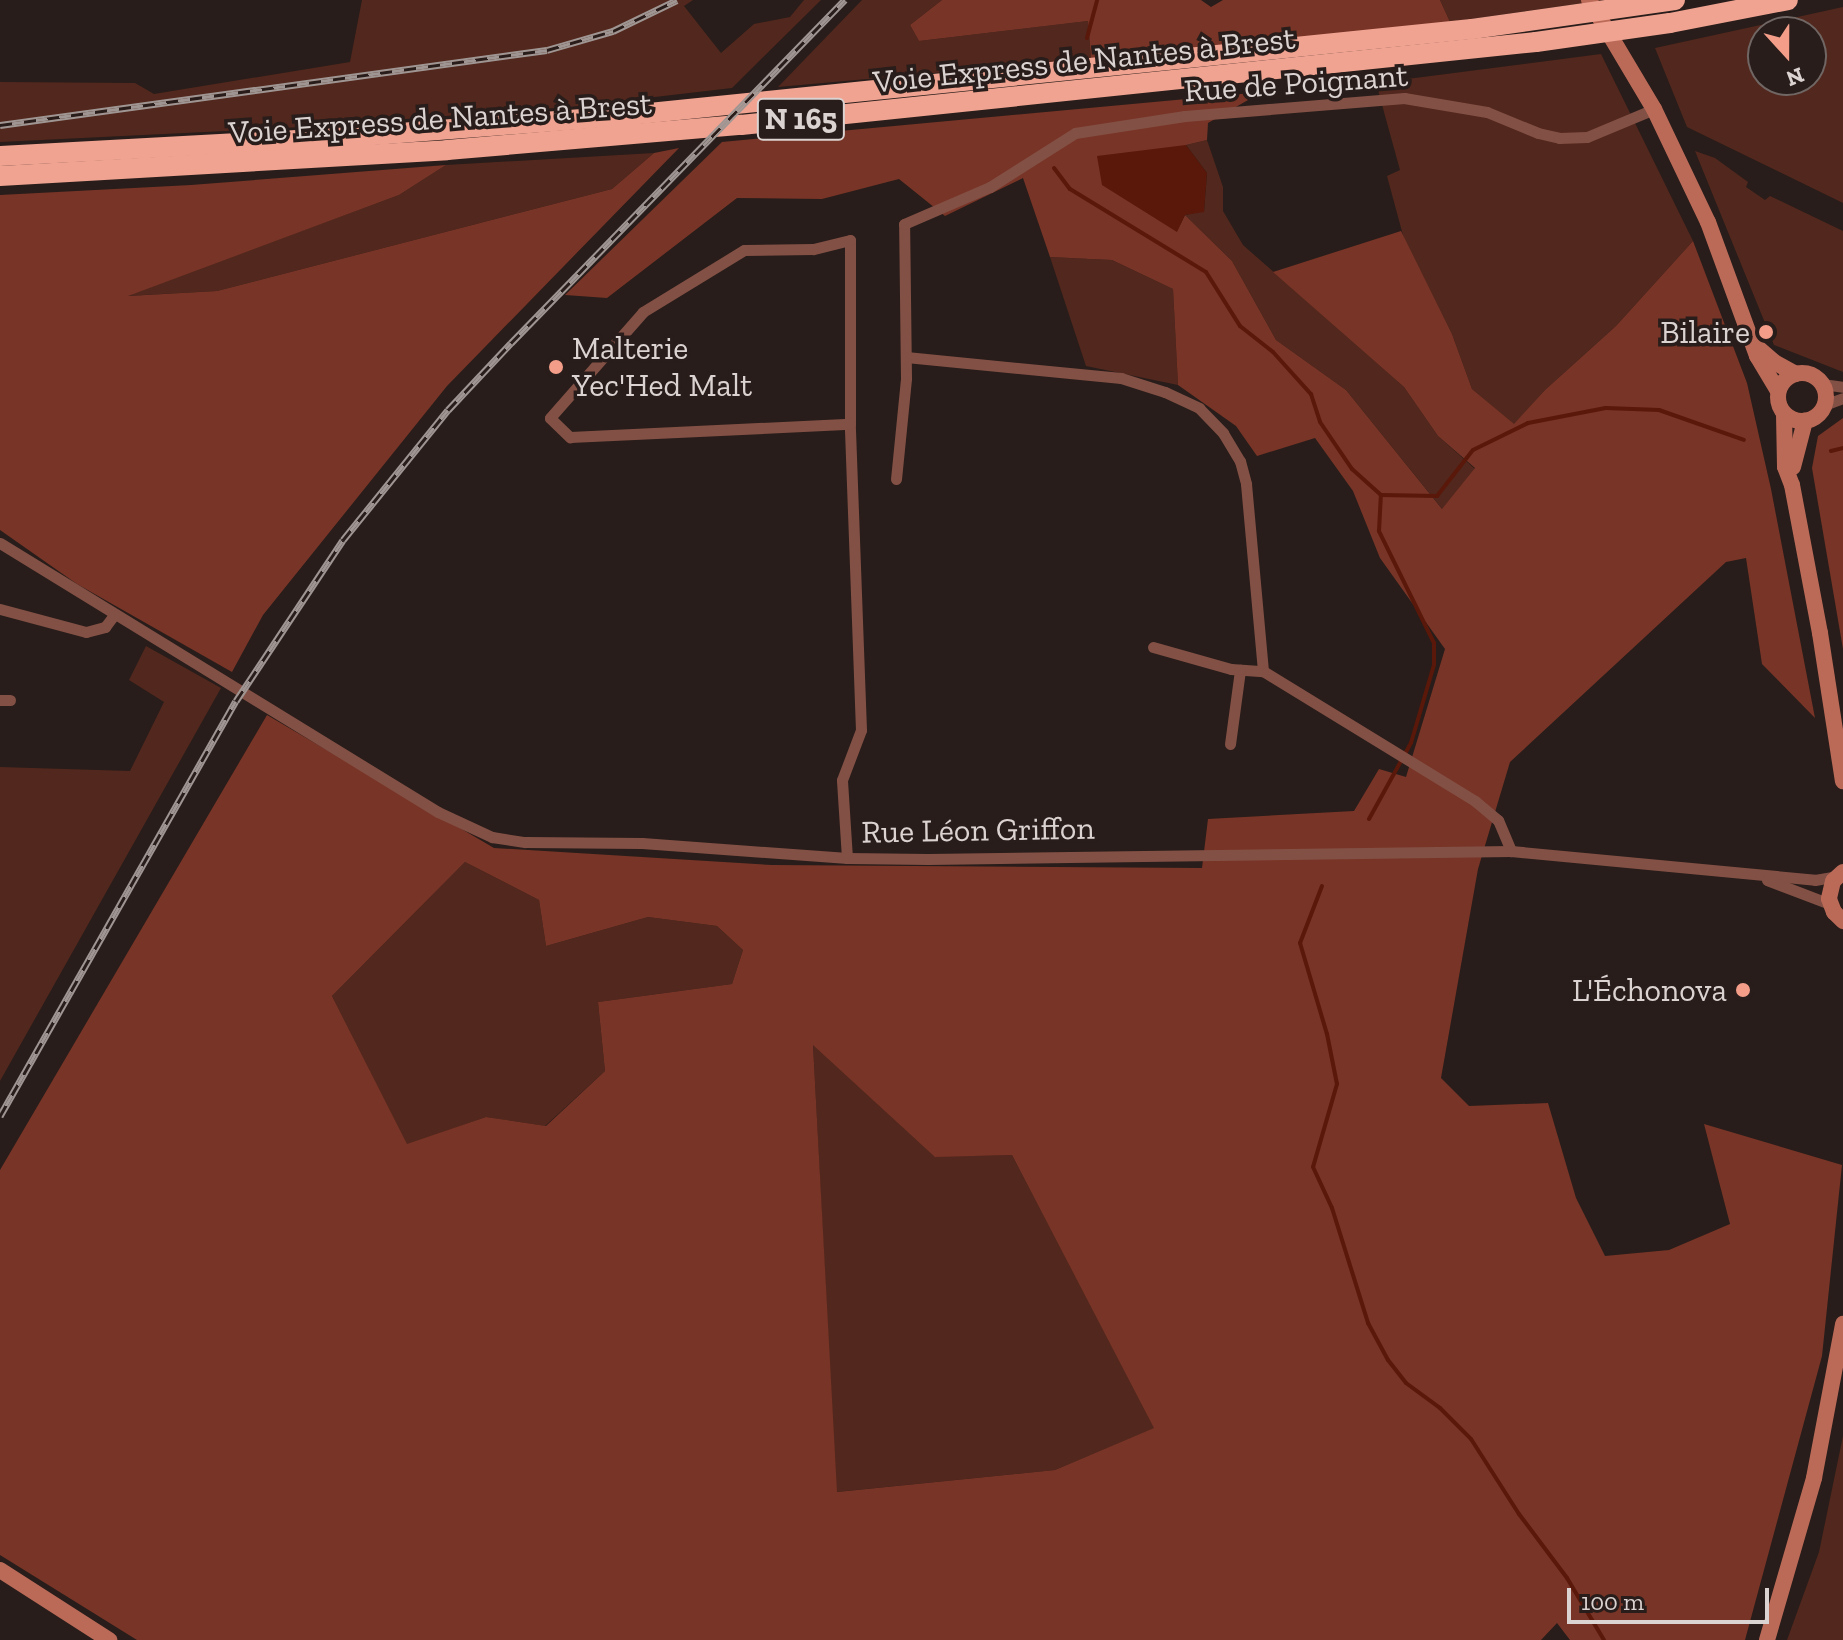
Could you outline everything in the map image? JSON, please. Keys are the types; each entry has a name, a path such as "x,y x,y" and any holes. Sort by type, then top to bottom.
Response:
{"highway":[{"name":"Voie Express de Nantes à Brest","path":"0,156 557,122 1472,29 1588,7 1607,10 1675,0"},
{"name":"Voie Express de Nantes à Brest","path":"0,176 339,158 614,137 1347,64 1599,34 1788,0"}],"street":[{"path":"1588,7 1654,109 1708,222 1764,371 1778,391 1784,414 1785,467 1792,485 1843,781"},
{"name":"Rue de Poignant","path":"906,357 904,224 990,187 1075,133 1185,116 1404,98 1487,112 1548,136 1587,137 1654,109"},
{"path":"847,858 842,780 861,730 850,424 850,240 813,249 744,250 643,312 550,418 570,437 850,424"},
{"path":"1756,346 1783,369 1811,375 1822,384 1843,387"},
{"path":"896,479 906,357 1121,378 1165,392 1199,408 1223,433 1240,461 1246,484 1263,671"},
{"path":"1778,391 1785,380 1796,374"},
{"path":"1822,384 1824,405"},
{"path":"1784,414 1805,421 1817,415 1824,405 1843,398"},
{"path":"1792,485 1794,458 1805,421"},
{"name":"Rue Léon Griffon","path":"0,543 438,812 492,837 525,842 642,843 847,858 1511,851 1815,880 1840,874"},
{"path":"0,609 86,632 105,627 114,615"},
{"path":"1153,647 1240,670 1263,671 1396,750 1498,820 1511,851"},
{"path":"1230,744 1240,670"},
{"name":"Rue Léon Griffon","path":"1747,874 1811,894 1830,904"},
{"path":"1840,874 1831,887 1830,904 1843,921"},
{"path":"1767,1640 1814,1478 1843,1324"},
{"path":"0,1570 109,1640"}],"shaded area":[{"path":"362,0 693,0 684,6 721,53 754,24 790,17 804,0 821,0 732,88 569,107 285,128 0,142 0,82 135,83 154,94 350,62"},
{"path":"862,0 942,0 910,25 919,41 1088,21 1091,59 778,87"},
{"path":"942,0 1201,0 1211,7 1223,0 1440,0 1450,22 1091,59 1088,21 919,41 910,25"},
{"path":"1440,0 1605,0 1450,22"},
{"path":"1843,7 1843,203 1687,127 1655,48 1747,28 1747,96 1827,96 1827,16 1802,16"},
{"path":"1601,54 1693,241 1616,326 1545,390 1514,425 1472,389 1452,334 1404,239 1387,176 1400,170 1376,83"},
{"path":"1262,92 1208,123 1207,140 1186,145 1177,231 1185,215 1232,261 1276,340 1346,390 1442,509 1475,468 1438,436 1404,387 1273,272 1401,231 1452,334 1472,389 1514,424 1545,390 1616,326 1693,241 1747,383 1771,489 1815,718 1762,664 1746,558 1726,562 1510,762 1478,869 1441,1078 1469,1106 1548,1103 1576,1198 1605,1256 1669,1250 1730,1224 1704,1124 1842,1165 1822,1356 1745,1640 1570,1640 1557,1623 1541,1640 137,1640 0,1555 0,1170 267,715 494,848 772,865 1202,868 1208,819 1354,811 1379,769 1406,777 1445,649 1380,558 1353,491 1315,438 1257,456 1236,426 1178,385 1173,289 1112,260 1050,257 1023,178 945,216 899,179 822,199 737,198 607,298 565,295 722,142","holes":["465,862 539,900 546,946 648,917 717,926 743,950 732,984 598,1002 605,1071 546,1126 486,1117 407,1144 332,996","813,1045 935,1157 1012,1155 1154,1428 1055,1470 837,1492"]},
{"path":"1207,140 1223,187 1223,211 1243,245 1404,387 1438,436 1475,469 1443,510 1346,390 1276,340 1232,261 1185,215 1204,211 1207,173 1186,145"},
{"path":"1186,145 1207,173 1204,212 1185,215 1177,232 1102,185 1097,156"},
{"path":"679,148 447,386 263,615 232,672 77,584 0,530 0,195 191,185 446,165 399,195 128,296 217,291 612,189 654,153"},
{"path":"1695,151 1715,158 1748,182 1746,187 1765,200 1770,196 1843,231 1843,372 1774,345"},
{"path":"654,153 612,189 217,291 125,296 399,195 446,165"},
{"path":"1050,257 1112,260 1173,289 1178,385 1086,366"},
{"path":"1843,418 1843,649 1812,468 1818,436"},
{"path":"146,646 221,688 0,1081 0,767 130,771 164,702 129,680"},
{"path":"465,862 539,900 546,946 648,917 717,926 743,950 732,984 598,1002 605,1071 545,1126 486,1117 407,1145 332,996"},
{"path":"813,1044 935,1156 1012,1155 1155,1428 1055,1470 836,1492"},
{"path":"1843,1436 1843,1640 1787,1640 1819,1552"}],"waterway":[{"path":"1087,38 1097,0"},
{"path":"1054,168 1070,189 1206,272 1240,326 1273,352 1311,394 1320,422 1352,469 1381,495 1437,496 1473,450 1528,423 1606,408 1659,410 1744,440"},
{"path":"1831,451 1843,448"},
{"path":"1369,819 1411,743 1434,665 1434,643 1379,531 1381,495"},
{"path":"1322,886 1300,943 1327,1034 1337,1084 1313,1167 1332,1208 1368,1323 1388,1360 1406,1383 1440,1408 1471,1439 1519,1514 1567,1578 1604,1640"}],"railway":[{"path":"0,125 547,50 613,31 677,0"},
{"path":"0,1116 236,701 343,540 448,410 845,0"}],"place":[{"name":"Bilaire","path":"1766,332"},
{"name":"Malterie Yec'Hed Malt","path":"556,367"},
{"name":"L'Échonova","path":"1743,990"}]}
